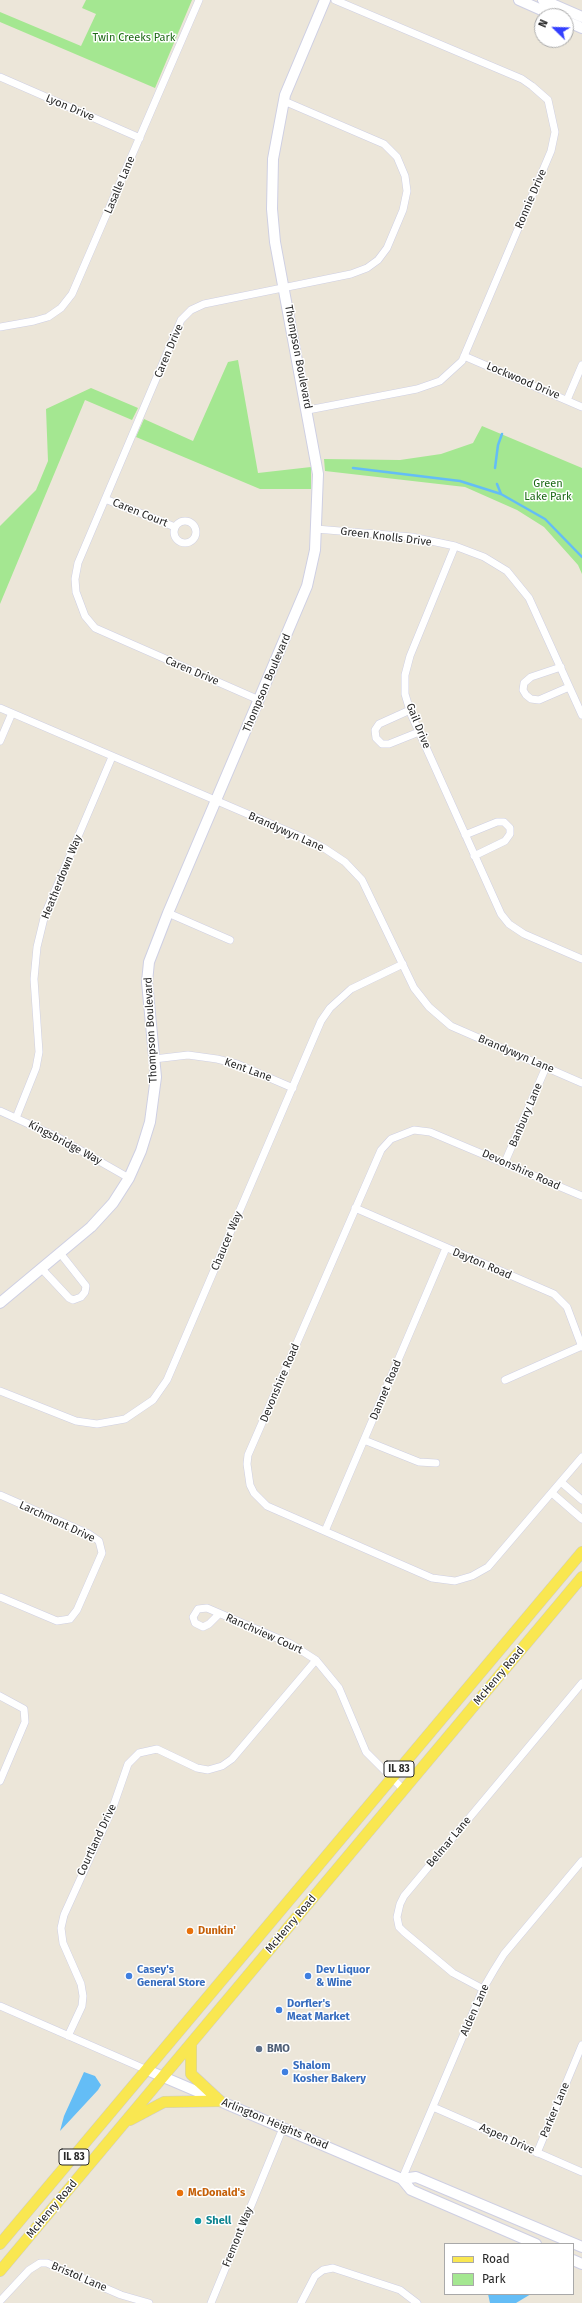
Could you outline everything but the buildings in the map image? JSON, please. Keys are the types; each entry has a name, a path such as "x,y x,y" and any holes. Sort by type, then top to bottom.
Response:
{"main road":[{"name":"McHenry Road","path":"0,2244 582,1552"},
{"name":"McHenry Road","path":"0,2270 121,2126 164,2078 403,1789 582,1577"},
{"path":"191,2045 191,2074 220,2101"},
{"path":"121,2126 164,2102 220,2101"}],"street":[{"name":"Lasalle Lane","path":"0,327 48,317 61,308 72,294 199,0"},
{"name":"Thompson Boulevard","path":"0,1304 91,1227 113,1203 129,1178 141,1151 150,1122 156,1077 147,982 149,962 168,913 260,700 306,586 314,550 318,474 308,410 275,242 272,209 273,159 284,101 325,0"},
{"name":"Ronnie Drive","path":"308,410 417,389 440,381 452,372 464,356 551,151 555,132 548,100 522,79 335,0"},
{"path":"519,0 537,8"},
{"path":"543,0 582,17"},
{"name":"Lyon Drive","path":"0,77 140,138"},
{"name":"Caren Drive","path":"260,700 108,635 95,628 85,616 76,592 75,579 78,563 181,320 191,310 204,304 351,274 367,268 378,260 387,248 403,210 407,191 405,176 396,157 384,144 284,101"},
{"name":"Lockwood Drive","path":"464,356 582,407"},
{"path":"567,400 582,365"},
{"name":"Caren Court","path":"105,498 175,527"},
{"name":"Green Knolls Drive","path":"316,529 412,537 455,546 484,557 507,571 529,598 582,715"},
{"name":"Gail Drive","path":"455,546 408,663 405,675 405,694 419,732 501,914 509,924 524,934 582,959"},
{"path":"561,667 531,677 524,683 523,690 531,699 539,700 569,687"},
{"name":"Brandywyn Lane","path":"0,708 306,839 345,862 362,880 414,988 429,1007 451,1026 582,1083"},
{"path":"410,710 379,724 375,730 376,738 382,744 389,744 419,732"},
{"path":"0,741 12,714"},
{"name":"Heatherdown Way","path":"16,1118 36,1068 38,1052 34,979 37,947 45,914 112,757"},
{"path":"465,835 497,822 504,822 510,828 510,834 505,841 474,856"},
{"path":"168,913 230,940"},
{"name":"Chaucer Way","path":"0,1391 76,1421 92,1424 108,1423 125,1419 153,1400 167,1380 322,1021 330,1008 352,989 402,964"},
{"name":"Kent Lane","path":"154,1059 188,1056 216,1059 237,1064 293,1088"},
{"name":"Banbury Lane","path":"505,1162 546,1067"},
{"name":"Kingsbridge Way","path":"0,1111 56,1136 129,1178"},
{"name":"Devonshire Road","path":"582,1196 439,1134 414,1130 391,1139 381,1150 355,1208 248,1455 247,1464 250,1485 263,1503 432,1578 455,1581 472,1576 488,1567 582,1457"},
{"name":"Dayton Road","path":"355,1208 554,1294 567,1308 582,1346"},
{"name":"Dannet Road","path":"325,1531 446,1248"},
{"path":"41,1268 69,1298 73,1300 81,1297 85,1292 82,1279 60,1253"},
{"path":"505,1380 582,1346"},
{"path":"364,1440 419,1462 436,1462"},
{"path":"562,1482 582,1500"},
{"path":"552,1493 582,1519"},
{"name":"Larchmont Drive","path":"0,1496 89,1534 99,1541 102,1553 78,1610 70,1619 58,1621 0,1597"},
{"name":"Ranchview Court","path":"219,1614 291,1644 316,1660 339,1688 366,1752 403,1789"},
{"name":"Courtland Drive","path":"68,2036 82,2006 83,1996 81,1984 63,1944 61,1928 64,1915 113,1807 128,1764 132,1758 143,1751 158,1749 197,1768 208,1770 222,1766 232,1760 316,1660"},
{"name":"Belmar Lane","path":"483,1990 453,1973 404,1932 400,1927 397,1917 400,1904 404,1896 582,1683"},
{"path":"0,1696 24,1709 25,1722 0,1781"},
{"name":"Alden Lane","path":"402,2179 483,1990 504,1954 582,1861"},
{"path":"0,2006 147,2070"},
{"name":"Parker Lane","path":"537,2153 582,2045"},
{"name":"Arlington Heights Road","path":"147,2070 402,2179 411,2190 534,2243"},
{"name":"Aspen Drive","path":"433,2107 582,2172"},
{"name":"Fremont Way","path":"211,2303 284,2128"},
{"name":"Arlington Heights Road","path":"402,2179 416,2177 573,2243"},
{"name":"Bristol Lane","path":"0,2301 29,2270 40,2263 47,2263 121,2295 149,2303"},
{"path":"301,2303 315,2276 323,2270 333,2268 400,2290 417,2303"}],"green space":[{"name":"Twin Creeks Park","path":"86,0 192,0 155,88 0,22 0,12 81,46 96,14 82,8"},
{"path":"238,360 258,473 311,467 311,489 260,489 136,437 144,419 193,441 228,362"},
{"path":"91,388 138,408 132,420 85,400 0,604 0,526 36,490 48,461 46,409"},
{"name":"Green Lake Park","path":"482,426 582,468 582,574 578,565 544,527 517,510 465,487 325,471 324,459 400,460 441,454 473,443"}],"water":[{"path":"84,2072 95,2076 101,2085 60,2131 64,2116"},
{"path":"488,2295 529,2295 516,2303 490,2303"}],"waterway":[{"path":"495,468 498,445 502,434"},
{"path":"353,468 460,481 501,494 545,519 582,557"},
{"path":"497,484 501,494"}],"place":[{"name":"Dunkin'","path":"190,1931"},
{"name":"Casey's General Store","path":"129,1976"},
{"name":"Dev Liquor & Wine","path":"308,1976"},
{"name":"Dorfler's Meat Market","path":"279,2010"},
{"name":"BMO","path":"259,2049"},
{"name":"Shalom Kosher Bakery","path":"285,2072"},
{"name":"McDonald's","path":"180,2193"},
{"name":"Shell","path":"198,2221"}]}
